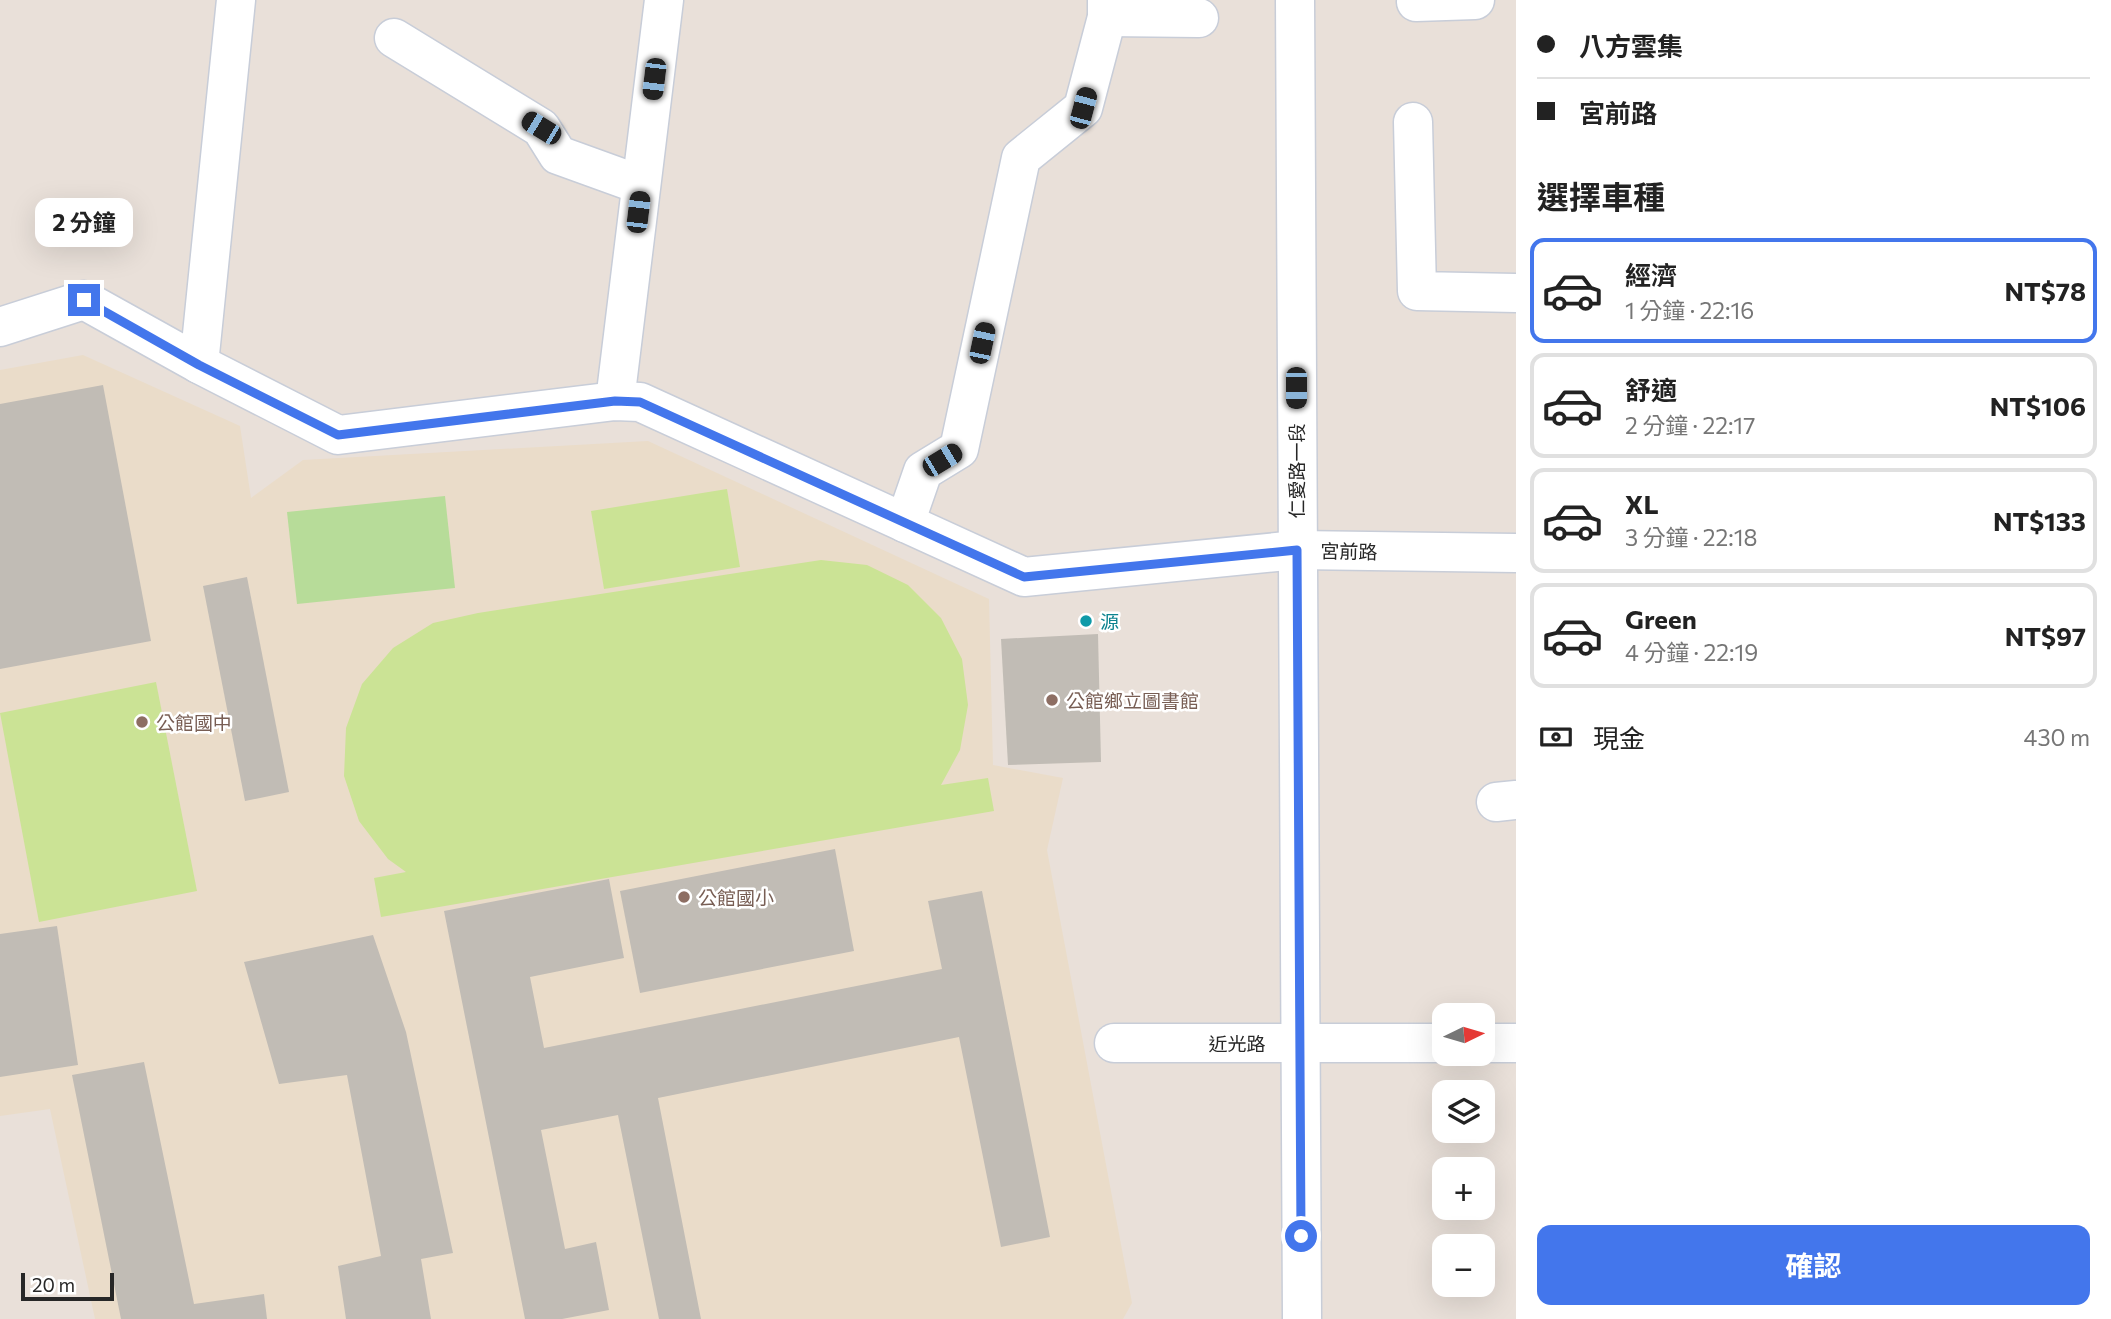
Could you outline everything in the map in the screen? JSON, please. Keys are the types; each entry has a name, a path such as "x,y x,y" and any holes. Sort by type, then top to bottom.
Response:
{"street":[{"path":"199,365 236,0"},
{"path":"615,401 664,0"},
{"name":"仁愛路一段","path":"1295,0 1302,1319"},
{"path":"1416,2 1475,0"},
{"path":"905,523 923,471 960,449 1021,158 1083,108 1107,8 1199,18"},
{"path":"394,38 541,128 558,155 641,185"},
{"path":"1413,122 1417,291 1516,293"},
{"name":"宮前路","path":"0,327 84,300 199,365 338,435 615,401 640,402 1024,577 1297,550 1516,554"},
{"name":"近光路","path":"1114,1043 1432,1043"},
{"path":"1495,1043 1516,1043"}],"shaded area":[{"name":"公館國小","path":"83,355 240,426 251,498 303,460 648,441 989,599 993,765 1063,778 1047,850 1132,1303 1123,1319 95,1319 50,1109 0,1116 0,370"}],"green space":[{"path":"727,489 740,567 604,589 591,511"},
{"path":"445,496 455,588 297,604 287,512"},
{"path":"821,560 867,565 908,585 941,618 962,659 968,705 960,750 941,785 988,778 994,811 381,917 374,878 406,872 388,859 359,821 344,776 346,728 362,684 393,648 433,623 478,613"},
{"path":"156,682 197,891 39,922 0,713"}],"building":[{"path":"103,385 151,641 0,669 0,404"},
{"path":"247,577 289,792 245,801 203,586"},
{"name":"公館鄉立圖書館","path":"1098,634 1101,762 1008,765 1001,639"},
{"path":"835,849 854,951 640,993 620,891"},
{"path":"609,879 624,958 530,977 544,1048 942,969 928,901 982,891 1050,1237 1001,1247 959,1037 658,1098 701,1319 659,1319 618,1115 541,1130 565,1249 596,1242 609,1310 562,1319 525,1319 444,911"},
{"path":"57,926 78,1065 0,1077 0,934"},
{"path":"373,935 406,1032 453,1253 421,1259 431,1319 346,1319 338,1266 381,1256 347,1075 279,1084 244,962"},
{"path":"144,1062 194,1304 264,1294 267,1319 121,1319 72,1075"}],"place":[{"name":"源","path":"1086,621"},
{"name":"公館鄉立圖書館","path":"1052,700"},
{"name":"公館國中","path":"142,722"},
{"name":"公館國小","path":"684,897"}],"route":[{"path":"84,300 199,365 338,435 615,401 640,402 1024,577 1297,550 1301,1236"}]}
